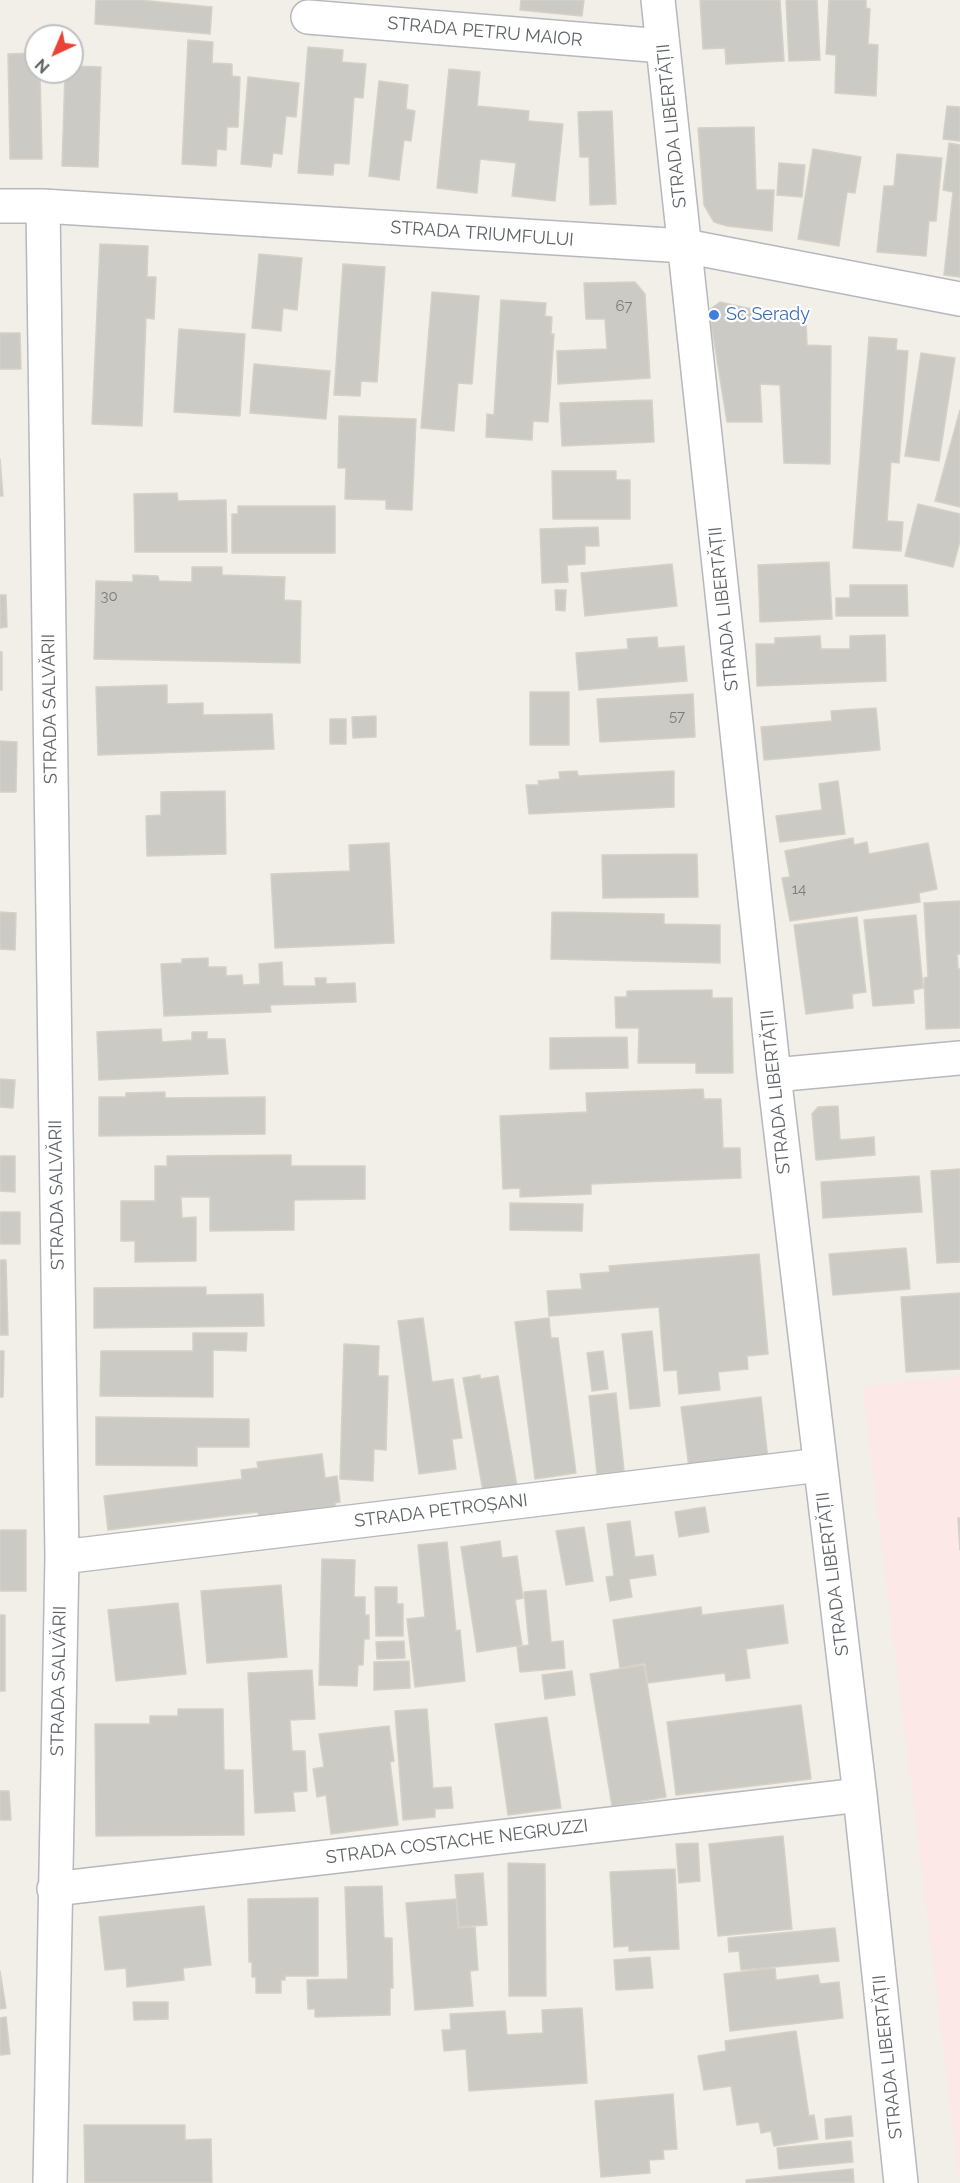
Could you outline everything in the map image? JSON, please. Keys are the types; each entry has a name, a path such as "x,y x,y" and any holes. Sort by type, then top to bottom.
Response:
{"street":[{"name":"STRADA LIBERTĂȚII","path":"657,0 686,246 774,1075 860,1795 901,2183"},
{"name":"STRADA PETRU MAIOR","path":"308,17 663,46"},
{"name":"STRADA TRIUMFULUI","path":"0,206 43,206 686,246 960,299"},
{"name":"STRADA SALVĂRII","path":"43,206 62,1557 50,2183"},
{"path":"774,1075 960,1058"},
{"name":"STRADA PETROȘANI","path":"62,1557 820,1465"},
{"name":"STRADA COSTACHE NEGRUZZI","path":"54,1889 860,1795"}],"shaded area":[{"path":"960,1376 960,2183 863,1392 868,1386"}],"building":[{"path":"96,0 139,0 212,7 210,34 95,24"},
{"path":"521,0 584,0 582,16 520,10"},
{"path":"700,0 780,0 784,61 726,64 725,48 703,49"},
{"path":"786,0 817,0 820,60 789,61"},
{"path":"829,0 866,0 866,8 870,9 868,44 878,45 876,96 835,93 836,55 826,54"},
{"path":"188,40 213,42 212,63 232,64 232,76 240,77 238,127 227,127 226,150 217,149 216,166 182,164"},
{"path":"308,47 343,50 342,62 366,64 363,98 354,97 349,164 334,163 333,175 298,173"},
{"path":"24,53 24,84 40,84 42,159 10,159 8,54"},
{"path":"84,66 101,67 98,167 62,166 65,84 84,84"},
{"path":"449,69 480,72 477,106 529,111 528,121 563,124 555,201 512,196 516,163 480,159 477,193 437,188"},
{"path":"248,77 299,83 296,117 286,116 282,154 273,153 271,167 241,164"},
{"path":"379,81 408,85 406,109 415,111 411,141 404,140 399,180 369,176"},
{"path":"947,106 960,107 960,141 943,139"},
{"path":"612,111 616,204 590,205 589,157 580,157 578,112"},
{"path":"754,127 756,190 774,190 772,231 727,226 714,222 704,205 698,128"},
{"path":"949,143 960,145 960,277 944,275 953,192 943,190"},
{"path":"813,149 861,157 855,193 847,192 839,246 798,239"},
{"path":"897,154 942,158 936,221 929,221 926,256 877,252 884,186 894,186"},
{"path":"779,163 805,165 802,197 777,195"},
{"path":"100,244 148,246 147,277 156,277 154,319 146,318 142,426 92,424"},
{"path":"259,254 302,258 297,310 283,308 281,331 252,328"},
{"path":"343,264 385,267 377,382 361,381 360,396 334,395"},
{"path":"635,282 645,294 650,378 558,384 557,351 607,349 605,319 586,319 584,283"},
{"path":"432,292 479,296 472,384 458,383 454,431 421,428"},
{"path":"501,300 546,303 545,316 552,317 551,334 554,334 548,422 533,421 532,440 486,437 487,414 494,415"},
{"path":"720,302 806,321 807,345 831,346 830,464 784,463 780,385 760,384 762,422 727,422 709,310"},
{"path":"179,329 245,334 240,416 174,412"},
{"path":"0,333 20,333 21,369 0,369"},
{"path":"869,337 897,339 896,350 908,351 899,463 891,462 887,521 903,522 901,551 853,548"},
{"path":"921,353 955,358 939,461 905,456"},
{"path":"254,364 330,371 326,419 250,413"},
{"path":"652,400 654,442 562,446 560,403"},
{"path":"960,410 960,507 935,501"},
{"path":"339,416 416,419 412,510 386,509 386,500 345,499 346,468 338,468"},
{"path":"0,459 3,496 0,496"},
{"path":"552,471 616,471 616,480 630,480 630,519 553,519"},
{"path":"177,493 178,501 226,500 227,552 135,552 134,494"},
{"path":"918,504 960,514 960,541 953,567 905,556"},
{"path":"238,506 335,506 335,553 232,553 232,514 238,514"},
{"path":"598,527 599,546 585,546 585,564 567,565 568,582 542,583 540,529"},
{"path":"829,562 832,619 760,622 758,565"},
{"path":"672,564 677,606 585,616 581,573"},
{"path":"192,567 222,567 222,575 285,577 284,600 301,601 300,663 94,659 96,581 133,582 133,575 158,576 159,581 192,582"},
{"path":"850,585 907,585 908,616 836,616 836,598 850,598"},
{"path":"555,590 566,590 565,611 556,610"},
{"path":"0,595 6,595 7,627 0,628"},
{"path":"885,635 886,681 757,686 756,644 775,644 775,638 820,636 821,649 850,649 850,636"},
{"path":"657,637 658,648 684,646 687,681 579,690 576,653 628,649 627,639"},
{"path":"0,652 2,652 2,690 0,690"},
{"path":"167,685 167,704 203,703 203,715 272,714 274,749 98,755 96,687"},
{"path":"530,692 569,692 569,745 530,745"},
{"path":"693,694 695,737 600,742 597,699"},
{"path":"876,708 880,750 764,760 761,727 832,721 831,711"},
{"path":"376,716 376,737 353,738 352,717"},
{"path":"330,719 346,719 346,744 330,744"},
{"path":"0,741 17,742 16,792 0,792"},
{"path":"577,771 578,776 674,771 674,807 529,814 526,785 539,785 538,781 560,779 559,772"},
{"path":"838,781 845,834 780,842 776,816 822,810 819,784"},
{"path":"225,791 226,854 147,856 146,816 161,815 161,792"},
{"path":"853,838 854,845 867,842 869,854 928,843 937,889 919,893 920,902 790,921 782,878 790,877 785,851"},
{"path":"389,843 394,943 275,948 271,874 350,871 349,845"},
{"path":"697,854 698,897 603,898 602,855"},
{"path":"960,901 960,954 957,954 958,969 960,969 960,1028 926,1029 924,978 928,977 924,903"},
{"path":"0,912 16,913 15,950 0,949"},
{"path":"552,912 664,914 664,924 720,925 720,963 551,959"},
{"path":"916,915 923,988 913,990 914,1003 873,1006 864,920"},
{"path":"857,917 866,992 852,994 853,1008 806,1014 794,925"},
{"path":"208,958 208,967 226,967 226,976 242,975 243,985 260,984 259,964 282,962 283,986 316,986 315,978 326,978 326,984 355,983 356,1002 270,1005 271,1012 164,1016 161,964 182,963 182,959"},
{"path":"712,990 712,998 732,998 733,1073 696,1073 696,1063 638,1063 639,1028 616,1028 615,997 627,997 627,991"},
{"path":"161,1029 162,1042 192,1040 192,1032 207,1032 207,1039 225,1039 228,1074 99,1080 97,1032"},
{"path":"627,1037 628,1068 550,1069 550,1038"},
{"path":"0,1079 15,1080 13,1108 0,1107"},
{"path":"703,1089 704,1099 721,1099 723,1148 740,1148 741,1178 591,1184 591,1194 520,1197 520,1188 503,1189 500,1116 587,1112 586,1093"},
{"path":"165,1092 165,1098 265,1097 265,1134 99,1136 99,1097 126,1097 126,1093"},
{"path":"838,1106 840,1140 874,1137 875,1155 816,1160 812,1114 818,1107"},
{"path":"291,1155 291,1166 365,1166 365,1199 294,1200 294,1230 210,1231 210,1197 181,1197 182,1218 196,1217 196,1261 135,1262 135,1241 121,1241 121,1201 155,1201 155,1166 167,1166 167,1156"},
{"path":"0,1156 15,1156 15,1192 0,1191"},
{"path":"960,1169 960,1262 937,1263 931,1171"},
{"path":"919,1176 922,1212 823,1218 821,1182"},
{"path":"510,1203 583,1204 582,1231 510,1230"},
{"path":"0,1212 20,1212 20,1244 0,1244"},
{"path":"906,1248 910,1289 833,1295 829,1254"},
{"path":"759,1254 768,1354 747,1356 748,1369 718,1372 720,1390 679,1394 677,1370 664,1371 659,1307 549,1316 547,1291 582,1289 580,1274 610,1272 609,1266"},
{"path":"0,1260 6,1260 8,1335 0,1335"},
{"path":"206,1287 206,1295 263,1294 264,1326 94,1328 94,1288"},
{"path":"960,1293 960,1369 906,1372 901,1297"},
{"path":"423,1318 432,1382 453,1379 462,1438 452,1439 456,1469 419,1474 398,1321"},
{"path":"549,1318 551,1338 558,1338 576,1473 535,1479 515,1322"},
{"path":"652,1331 660,1406 630,1409 622,1334"},
{"path":"193,1333 247,1333 246,1351 213,1350 213,1397 100,1396 101,1351 193,1351"},
{"path":"344,1344 379,1346 378,1376 388,1376 386,1450 374,1449 373,1481 340,1479"},
{"path":"0,1351 4,1351 3,1397 0,1397"},
{"path":"603,1351 608,1389 592,1391 587,1353"},
{"path":"480,1375 480,1379 498,1376 517,1486 483,1491 463,1378"},
{"path":"616,1393 624,1471 597,1474 589,1396"},
{"path":"761,1397 768,1459 689,1468 681,1407"},
{"path":"96,1417 249,1419 249,1447 197,1447 197,1466 96,1465"},
{"path":"322,1454 325,1478 337,1476 340,1502 335,1503 336,1510 259,1519 258,1512 108,1530 104,1496 242,1479 241,1470 258,1468 257,1462"},
{"path":"705,1507 709,1532 679,1537 675,1512"},
{"path":"958,1518 960,1518 960,1550"},
{"path":"630,1521 635,1557 653,1555 656,1575 629,1579 632,1597 610,1601 606,1577 614,1576 607,1524"},
{"path":"584,1527 593,1581 566,1585 556,1531"},
{"path":"0,1530 26,1530 26,1591 0,1591"},
{"path":"500,1541 502,1558 517,1556 523,1598 515,1600 522,1645 477,1652 461,1547"},
{"path":"447,1542 456,1631 460,1630 465,1681 415,1687 407,1619 425,1617 418,1545"},
{"path":"322,1559 355,1560 354,1597 365,1597 365,1615 369,1615 369,1639 364,1639 363,1665 358,1665 357,1686 319,1685"},
{"path":"281,1585 287,1657 207,1663 201,1591"},
{"path":"375,1587 397,1587 397,1604 403,1604 403,1636 376,1636"},
{"path":"546,1590 551,1642 563,1641 565,1668 520,1672 517,1647 529,1645 524,1592"},
{"path":"178,1603 186,1674 116,1681 108,1610"},
{"path":"783,1605 788,1643 746,1649 750,1678 726,1681 725,1673 648,1683 645,1663 620,1668 613,1620 701,1607 702,1615"},
{"path":"0,1615 5,1615 5,1691 0,1691"},
{"path":"404,1641 405,1658 377,1659 376,1642"},
{"path":"409,1661 410,1688 374,1690 374,1662"},
{"path":"644,1665 666,1797 612,1806 590,1674"},
{"path":"312,1670 315,1719 290,1720 292,1751 305,1751 307,1791 293,1792 295,1811 255,1813 248,1673"},
{"path":"572,1671 575,1695 545,1699 542,1675"},
{"path":"801,1705 811,1779 676,1795 667,1722"},
{"path":"178,1709 223,1709 224,1770 243,1770 244,1835 96,1836 95,1724 150,1724 150,1716 178,1716"},
{"path":"427,1709 433,1788 451,1787 453,1808 435,1809 435,1817 403,1820 395,1711"},
{"path":"547,1717 561,1808 508,1815 495,1724"},
{"path":"389,1726 394,1761 390,1762 398,1825 331,1834 326,1795 317,1797 313,1769 324,1767 319,1734"},
{"path":"0,1791 9,1791 11,1820 0,1820"},
{"path":"783,1836 792,1929 718,1936 709,1844"},
{"path":"698,1843 700,1881 679,1883 676,1844"},
{"path":"508,1863 545,1864 546,1996 509,1996"},
{"path":"675,1869 679,1949 629,1951 629,1946 614,1947 610,1872"},
{"path":"483,1873 487,1925 459,1927 455,1875"},
{"path":"382,1886 384,1938 392,1938 393,1988 390,1988 390,2015 315,2017 315,2009 308,2009 307,1980 348,1979 345,1887"},
{"path":"318,1898 318,1976 285,1976 285,1980 281,1980 281,1993 256,1993 256,1977 252,1977 252,1962 249,1962 248,1899"},
{"path":"456,1899 458,1928 475,1927 478,1970 470,1971 473,2006 415,2010 406,1903"},
{"path":"204,1906 211,1965 183,1968 184,1980 127,1987 126,1968 105,1970 99,1917"},
{"path":"835,1928 839,1961 741,1970 739,1951 729,1952 728,1938"},
{"path":"650,1957 653,1988 616,1990 614,1960"},
{"path":"775,1968 776,1980 818,1975 820,1984 839,1982 843,2018 730,2031 724,1974"},
{"path":"0,1971 6,2008 0,2009"},
{"path":"133,2002 168,2002 168,2019 134,2020"},
{"path":"582,2008 587,2083 469,2091 466,2049 444,2051 442,2030 451,2030 450,2014 505,2011 507,2035 543,2033 542,2010"},
{"path":"6,2017 10,2054 0,2055 0,2018"},
{"path":"796,2031 809,2116 814,2115 818,2139 774,2146 771,2131 761,2133 759,2122 737,2125 731,2086 704,2090 698,2056 726,2051 725,2041"},
{"path":"673,2094 677,2149 663,2150 664,2159 649,2160 650,2173 601,2177 595,2101"},
{"path":"851,2116 853,2136 826,2139 825,2119"},
{"path":"84,2125 185,2125 185,2140 211,2139 212,2183 85,2183"},
{"path":"851,2141 853,2162 779,2169 777,2148"},
{"path":"853,2169 854,2183 746,2183 746,2180"}],"place":[{"name":"Sc Serady","path":"714,315"}]}
